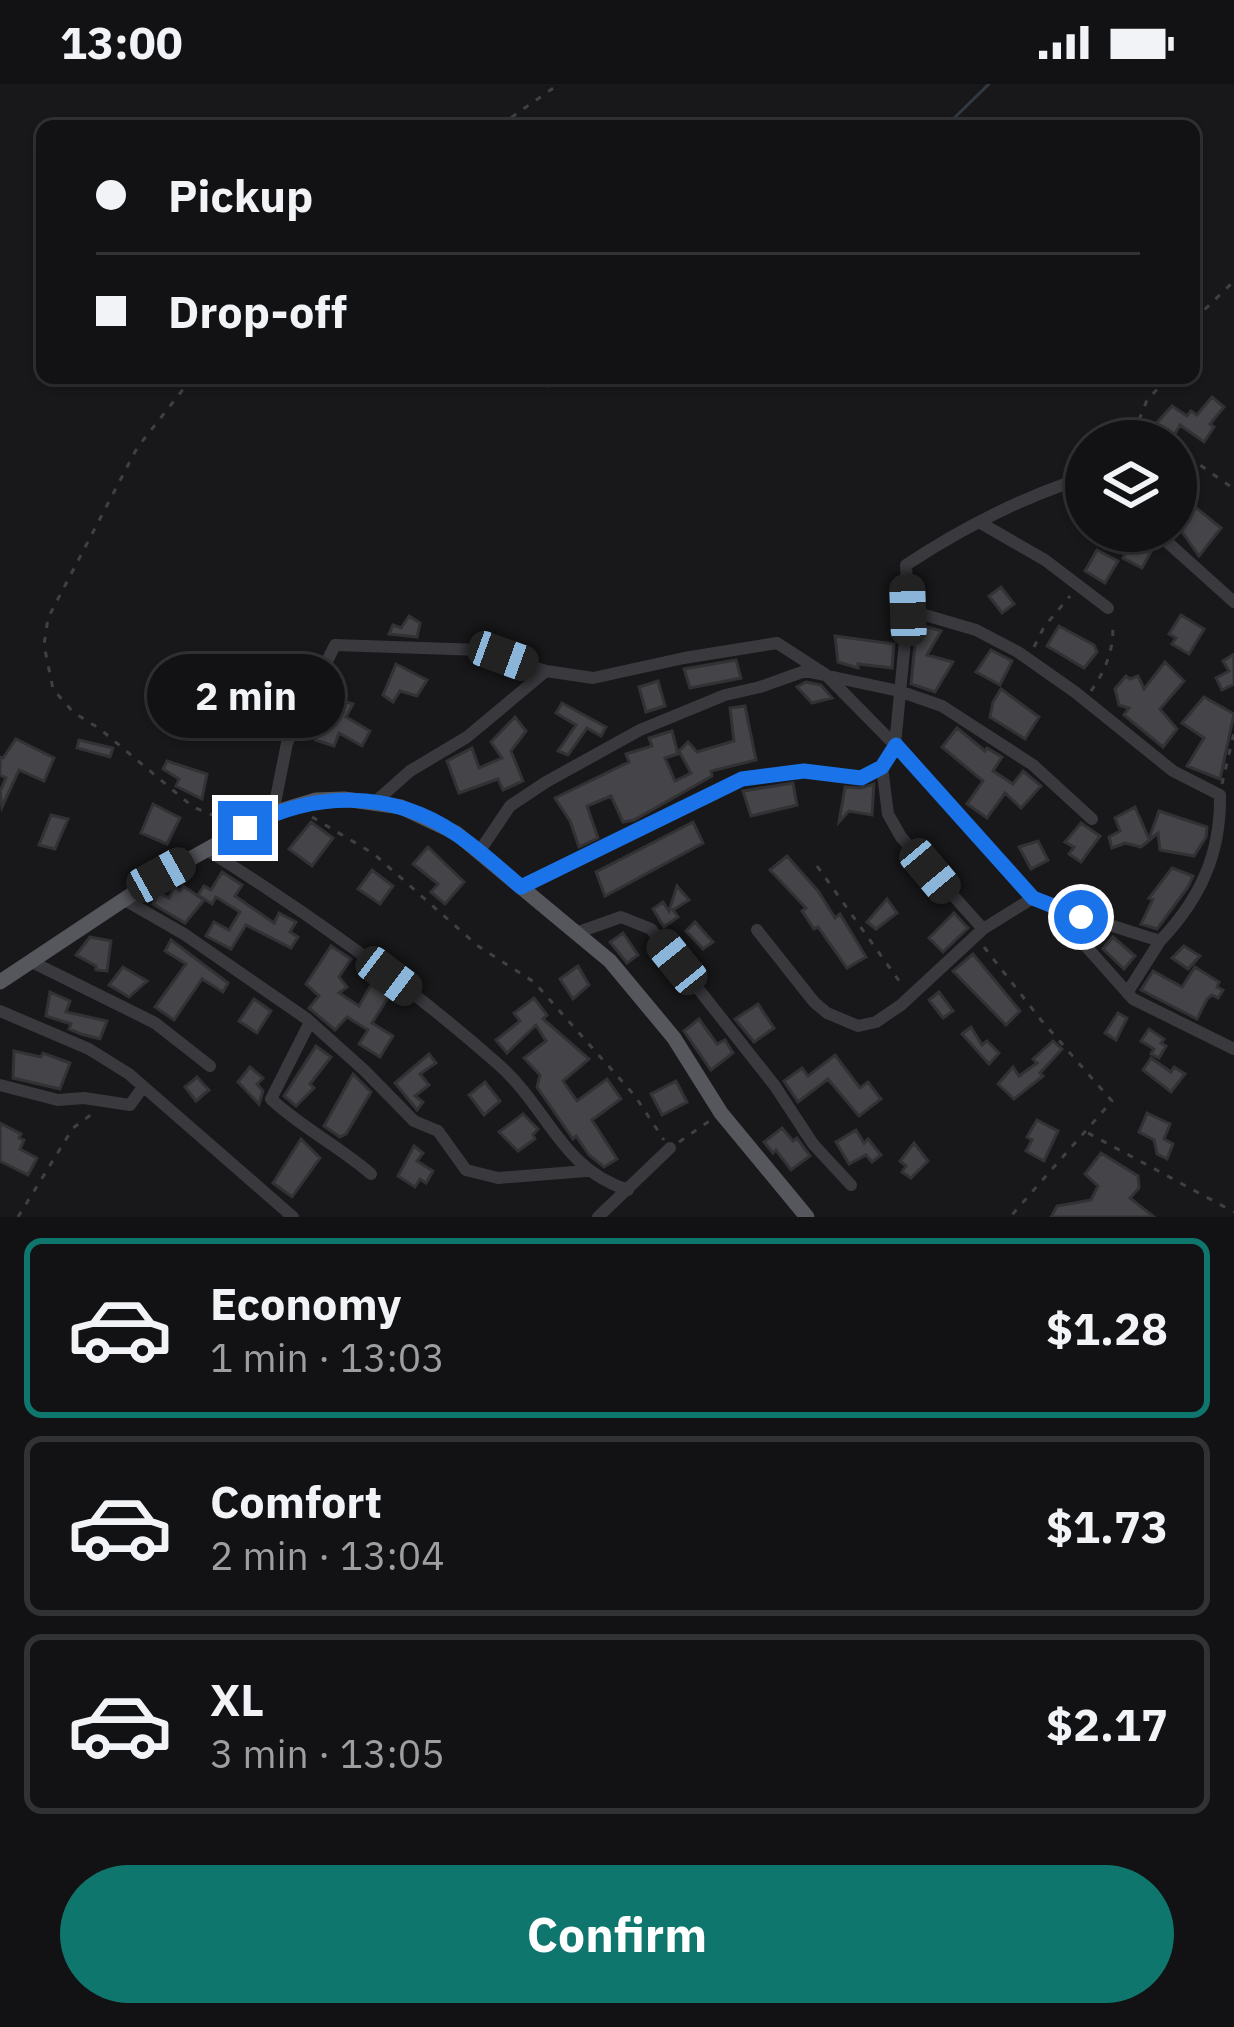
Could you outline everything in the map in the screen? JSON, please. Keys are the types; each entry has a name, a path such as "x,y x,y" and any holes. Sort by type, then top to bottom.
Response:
{"main road":[{"path":"0,982 123,899 273,813 344,799 425,817 479,852 642,995 721,1113 807,1217"}],"street":[{"path":"521,887 742,779 804,771 861,778 882,767 896,745 908,610 906,565 1024,498 1065,484"},
{"path":"979,522 1046,560 1108,608"},
{"path":"1178,552 1234,602"},
{"path":"908,610 976,630 1028,659 1173,771 1220,795 1210,870 1127,993"},
{"path":"273,813 287,743 335,645 481,650 547,671 612,676 770,642 825,674 896,745 1033,898 1160,941"},
{"path":"374,803 410,771 467,736 547,671"},
{"path":"479,852 510,806 640,730 725,695 805,671 942,706 1033,765 1092,819"},
{"path":"882,767 888,814 901,837 980,933"},
{"path":"207,850 347,941 443,1018 503,1069 586,1171 628,1190"},
{"path":"757,930 826,1013 858,1026 876,1022 980,933 1033,898"},
{"path":"123,899 184,934 310,1022 414,1121 438,1131 466,1170 499,1178 586,1171"},
{"path":"1051,907 1127,993 1155,1013 1234,1048"},
{"path":"576,933 621,916 651,929 776,1086 813,1144 851,1185"},
{"path":"30,961 155,1023 210,1066"},
{"path":"0,1011 89,1049 143,1087 293,1217"},
{"path":"310,1022 272,1099 293,1120 371,1174"},
{"path":"0,1085 58,1100 84,1098 130,1105 143,1087"},
{"path":"598,1217 670,1148"}],"path":[{"path":"508,120 560,84"},
{"path":"1200,314 1234,281"},
{"path":"187,384 137,448 48,618 44,645 53,689 73,712 193,807 245,828"},
{"path":"1139,420 1147,400 1162,384"},
{"path":"1197,463 1234,489"},
{"path":"1028,659 1044,627 1079,586"},
{"path":"1084,700 1102,675 1109,653 1114,631 1108,608"},
{"path":"1220,795 1234,734"},
{"path":"295,806 374,854 478,946 534,982 635,1096 670,1148 721,1113"},
{"path":"818,866 911,996"},
{"path":"980,933 1041,1020 1112,1101 1010,1217"},
{"path":"18,1217 73,1128 107,1103"},
{"path":"1085,1132 1234,1213"},
{"path":"1016,1210 1025,1217"}],"building":[{"path":"1212,397 1224,407 1210,424 1214,427 1204,442 1197,437 1197,420 1159,420 1172,406 1187,416 1191,411 1197,415"},
{"path":"1197,508 1221,528 1199,556 1196,552"},
{"path":"1096,552 1118,561 1105,583 1085,571"},
{"path":"1126,552 1151,552 1142,568 1123,558"},
{"path":"1001,587 1014,604 1002,613 989,596"},
{"path":"1181,615 1204,629 1189,654 1172,644 1176,638 1169,634"},
{"path":"409,616 420,623 417,637 389,634 393,625 401,628"},
{"path":"917,624 941,631 927,655 953,662 935,692 911,684"},
{"path":"1059,626 1094,645 1097,652 1084,668 1047,646"},
{"path":"835,636 894,644 892,668 858,664 858,668 838,662"},
{"path":"991,650 1012,661 1000,685 976,672"},
{"path":"1234,654 1234,684 1222,690 1216,678 1229,671 1223,661"},
{"path":"736,660 741,678 690,688 684,669"},
{"path":"1165,662 1184,681 1160,709 1177,729 1163,747 1124,715 1129,708 1119,705 1115,689 1126,676 1138,676 1144,689"},
{"path":"396,664 427,680 417,696 400,691 393,702 383,695"},
{"path":"171,672 206,674 198,711 149,708 149,696 163,697"},
{"path":"658,681 665,706 646,712 639,687"},
{"path":"806,682 821,685 832,698 812,703 797,687"},
{"path":"1001,689 1039,717 1025,739 990,717"},
{"path":"222,690 243,694 233,723 216,719"},
{"path":"322,695 353,704 346,717 370,731 362,746 339,733 334,746 316,740 318,736 311,732 325,708 318,704"},
{"path":"1204,697 1234,714 1220,779 1187,766 1204,738 1182,723"},
{"path":"562,703 606,727 601,736 587,728 568,755 558,751 576,725 556,713"},
{"path":"745,706 756,760 711,771 712,776 634,820 623,822 611,796 587,806 598,838 579,847 555,798 629,762 626,754 652,746 649,738 672,731 678,754 665,758 675,781 691,773 679,751 688,742 697,752 734,741 730,708"},
{"path":"515,717 526,731 511,751 523,781 503,790 498,779 459,793 447,761 472,748 479,768 502,758 491,742"},
{"path":"957,728 985,751 1002,757 993,771 1013,784 1023,771 1041,786 1021,808 1005,793 987,818 967,804 983,781 942,747"},
{"path":"16,739 54,758 44,781 19,770 2,807 0,791 6,778 0,775 0,757"},
{"path":"79,740 113,748 110,757 77,748"},
{"path":"167,761 207,774 202,799 176,786 179,779 163,769"},
{"path":"793,783 797,805 751,816 743,791"},
{"path":"874,784 872,815 849,811 839,822 845,787"},
{"path":"153,804 180,818 167,844 141,833"},
{"path":"1135,807 1149,839 1159,811 1207,827 1206,837 1194,856 1160,850 1158,833 1141,847 1125,843 1112,848 1109,837 1120,831 1115,818"},
{"path":"51,815 68,819 55,849 39,845"},
{"path":"311,822 333,838 312,866 289,849"},
{"path":"693,822 703,843 605,896 596,872"},
{"path":"1081,823 1100,836 1081,862 1069,854 1074,847 1065,842"},
{"path":"1038,841 1048,860 1031,869 1019,847"},
{"path":"428,847 464,882 445,904 431,892 438,884 413,864"},
{"path":"787,856 835,918 840,914 866,957 847,968 818,927 814,929 802,911 806,908 770,870"},
{"path":"1172,868 1193,876 1188,887 1157,929 1141,924 1153,899 1149,898"},
{"path":"372,870 393,886 380,904 358,889"},
{"path":"222,872 242,885 235,896 274,923 279,913 296,922 290,932 298,937 291,948 246,925 231,949 206,936 214,922 229,930 240,912 216,897 212,904 198,895 204,886 211,890"},
{"path":"183,886 204,900 185,923 153,904 159,893 169,898 174,887 180,891"},
{"path":"677,886 689,900 673,910 678,917 664,927 653,909 663,902 669,911"},
{"path":"887,899 897,913 876,929 867,922"},
{"path":"954,913 968,928 943,952 929,938"},
{"path":"695,922 713,942 703,949 686,931"},
{"path":"623,933 638,955 627,963 610,942"},
{"path":"90,937 111,941 107,971 96,970 76,955"},
{"path":"1113,937 1135,956 1124,969 1103,949"},
{"path":"171,940 228,983 223,992 202,979 174,1020 155,1007 186,964 165,951"},
{"path":"331,946 351,959 339,977 347,987 339,993 359,1006 371,985 389,996 372,1023 393,1036 380,1057 359,1044 368,1030 347,1017 335,1030 309,1008 319,996 306,984"},
{"path":"1184,946 1200,956 1188,969 1172,958"},
{"path":"973,954 1020,1011 1006,1025 953,971"},
{"path":"578,966 589,985 573,999 560,979"},
{"path":"123,967 147,981 129,997 109,985"},
{"path":"1195,967 1219,982 1217,987 1223,990 1218,998 1207,999 1197,1019 1141,990 1153,971 1182,987"},
{"path":"50,992 70,1001 66,1012 107,1021 100,1039 46,1016"},
{"path":"939,992 953,1011 943,1018 929,1000"},
{"path":"534,998 547,1015 543,1019 589,1059 563,1081 577,1101 607,1079 621,1099 592,1120 617,1159 604,1167 576,1136 573,1139 537,1087 540,1075 524,1058 546,1041 536,1025 507,1053 496,1040 520,1021 514,1013"},
{"path":"254,999 271,1011 257,1033 239,1021"},
{"path":"758,1004 774,1028 754,1042 735,1019"},
{"path":"1118,1013 1127,1018 1116,1040 1105,1033"},
{"path":"699,1019 717,1044 725,1040 733,1053 711,1070 684,1031"},
{"path":"971,1027 982,1045 987,1041 999,1053 989,1064 962,1034"},
{"path":"1149,1029 1164,1039 1161,1043 1166,1046 1159,1058 1141,1041"},
{"path":"1053,1041 1062,1049 1040,1073 1043,1076 1014,1099 998,1084 1013,1067 1019,1076 1037,1063 1033,1059"},
{"path":"316,1046 331,1057 310,1084 314,1088 296,1106 284,1096"},
{"path":"14,1051 41,1057 43,1053 70,1063 60,1089 13,1078"},
{"path":"429,1054 436,1063 420,1074 429,1085 415,1096 423,1102 417,1110 395,1083"},
{"path":"835,1055 860,1088 868,1082 881,1099 859,1116 828,1079 798,1102 784,1081 802,1068 808,1076"},
{"path":"1151,1058 1171,1072 1174,1067 1185,1074 1171,1092 1143,1070"},
{"path":"250,1067 263,1078 257,1084 263,1091 259,1104 238,1082"},
{"path":"353,1074 371,1092 340,1137 324,1126"},
{"path":"197,1077 209,1090 196,1101 185,1087"},
{"path":"676,1081 687,1102 662,1115 651,1094"},
{"path":"485,1082 500,1101 484,1115 469,1095"},
{"path":"1147,1113 1170,1124 1164,1139 1173,1144 1167,1159 1157,1154 1154,1140 1139,1132"},
{"path":"523,1114 538,1129 535,1139 518,1151 499,1132"},
{"path":"1037,1120 1058,1131 1044,1161 1026,1151 1032,1140 1027,1137"},
{"path":"0,1123 21,1134 20,1149 37,1158 28,1175 0,1161"},
{"path":"782,1128 810,1156 791,1170 764,1142"},
{"path":"856,1130 881,1155 872,1162 866,1155 849,1164 836,1142"},
{"path":"301,1139 320,1158 292,1197 273,1183"},
{"path":"914,1143 928,1161 911,1178 902,1172 906,1166 900,1161"},
{"path":"414,1146 423,1153 417,1161 433,1171 426,1183 420,1179 415,1187 398,1176"},
{"path":"1101,1153 1138,1176 1139,1188 1130,1198 1154,1217 1051,1217 1057,1206 1091,1200 1098,1186 1085,1174"}],"waterway":[{"path":"952,120 989,84"},
{"path":"549,386 553,384"}],"route":[{"path":"245,828 273,813 316,800 400,807 455,833 521,887 742,779 804,771 861,778 882,767 896,745 1033,898 1081,917"}]}
